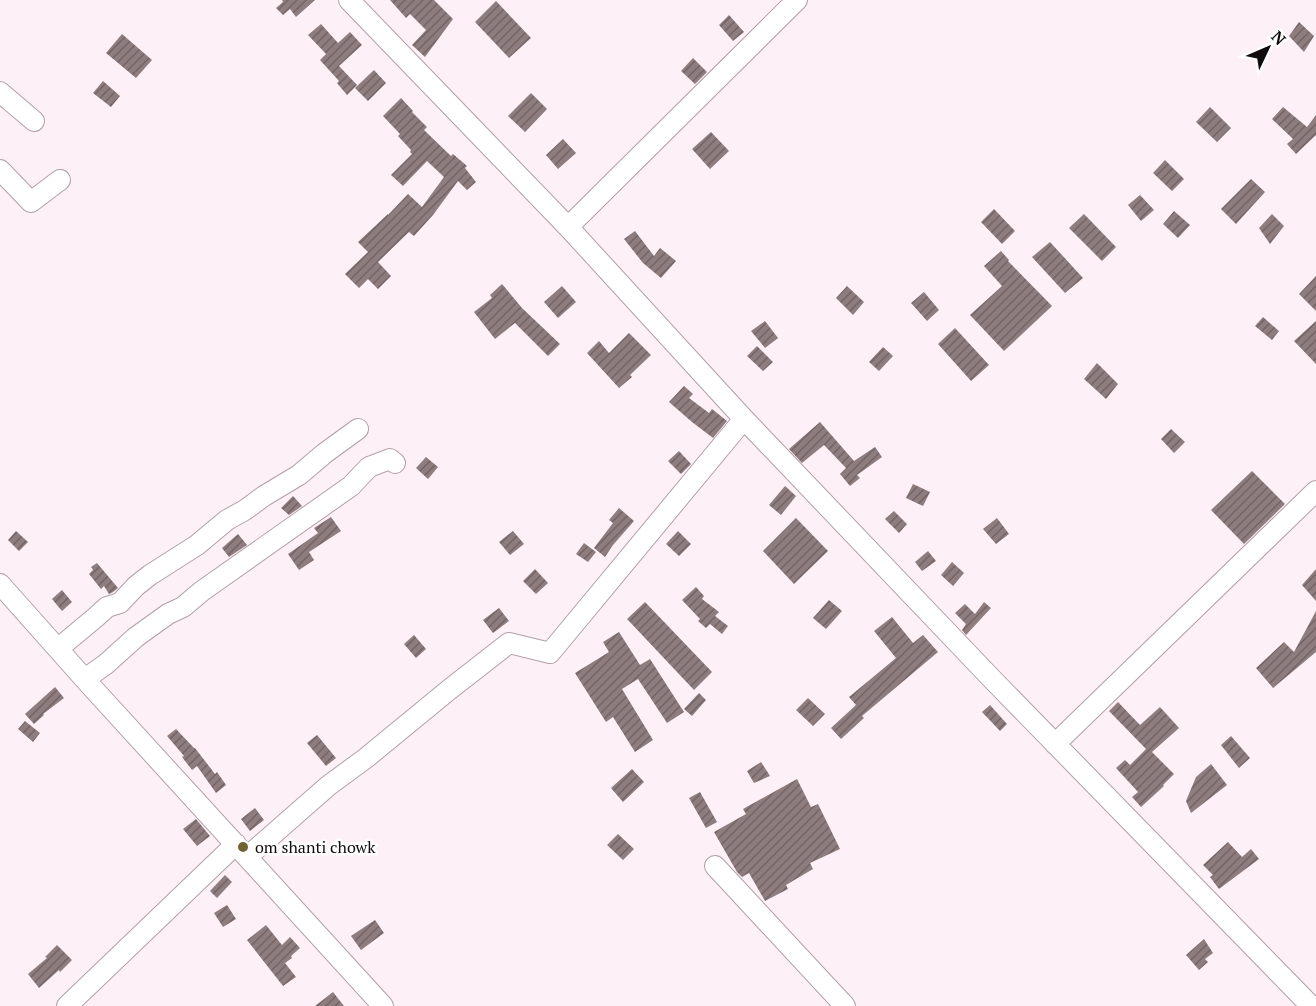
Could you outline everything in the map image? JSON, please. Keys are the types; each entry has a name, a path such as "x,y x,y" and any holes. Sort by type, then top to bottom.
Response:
{"street":[{"path":"350,0 568,227 744,419 1055,744 1312,1003"},
{"path":"568,227 797,0"},
{"path":"0,92 34,121"},
{"path":"0,170 31,202 60,180"},
{"path":"67,1006 201,876 241,851 366,758 509,643 550,653 744,419"},
{"path":"59,650 107,607 120,603 150,575 196,545 227,520 298,475 358,429"},
{"path":"85,679 168,614 183,607 202,591 351,486 369,467 390,459 395,464"},
{"path":"1055,744 1316,492"},
{"path":"0,584 383,1006"},
{"path":"715,866 845,1006"}],"building":[{"path":"282,0 315,0 296,17 290,9 283,15 276,8 283,2"},
{"path":"390,0 434,0 453,19 425,57 412,45 426,30 410,14 406,18"},
{"path":"496,1 531,38 509,58 475,22"},
{"path":"729,15 744,32 733,41 719,25"},
{"path":"1299,22 1314,36 1304,52 1289,36"},
{"path":"321,24 338,43 350,32 362,45 339,66 357,85 347,95 337,83 339,81 320,60 326,54 308,35"},
{"path":"122,34 152,60 136,78 106,53"},
{"path":"693,58 707,72 695,84 681,71"},
{"path":"374,70 386,83 368,101 355,88"},
{"path":"103,81 120,96 111,107 93,93"},
{"path":"531,93 547,109 525,132 508,116"},
{"path":"401,98 427,127 424,130 451,156 453,154 467,166 465,168 476,182 467,190 458,181 414,236 409,232 378,262 391,276 378,289 368,279 359,288 345,274 368,252 358,242 408,194 422,207 444,177 427,161 403,186 391,175 412,154 398,136 400,134 383,116"},
{"path":"1210,107 1231,128 1217,142 1196,122"},
{"path":"1283,107 1307,127 1316,115 1316,135 1296,154 1287,144 1293,139 1272,119"},
{"path":"711,132 729,151 710,169 692,149"},
{"path":"563,139 576,153 558,169 546,155"},
{"path":"1165,160 1184,179 1172,191 1153,173"},
{"path":"1251,179 1265,192 1236,224 1221,209"},
{"path":"1140,195 1154,210 1141,221 1128,205"},
{"path":"994,209 1015,231 1002,244 981,222"},
{"path":"1174,211 1190,225 1178,238 1163,224"},
{"path":"1084,214 1116,247 1102,261 1069,228"},
{"path":"1272,214 1284,226 1270,244 1259,228"},
{"path":"635,231 654,256 660,248 676,261 661,278 643,263 624,239"},
{"path":"1050,242 1083,278 1065,293 1032,257"},
{"path":"1001,251 1052,306 1004,351 970,315 1002,286 984,266"},
{"path":"1316,276 1316,311 1299,294"},
{"path":"502,284 522,308 560,344 548,356 515,323 495,339 474,312 492,298 490,295"},
{"path":"562,286 576,302 558,318 544,302"},
{"path":"847,286 864,302 853,315 836,298"},
{"path":"924,292 939,310 927,321 911,303"},
{"path":"1263,317 1279,331 1272,340 1255,326"},
{"path":"765,321 778,338 765,348 751,331"},
{"path":"1316,321 1316,364 1294,341"},
{"path":"955,328 989,365 971,381 938,344"},
{"path":"629,333 651,355 619,388 587,353 599,341 609,353"},
{"path":"757,346 773,362 763,371 747,356"},
{"path":"883,347 893,356 879,371 869,362"},
{"path":"1097,363 1118,384 1106,399 1084,379"},
{"path":"684,386 693,394 689,398 709,413 712,409 727,421 713,438 669,402"},
{"path":"820,422 854,461 875,447 882,457 857,475 860,478 850,486 840,474 846,468 824,445 802,463 789,449"},
{"path":"1171,429 1185,442 1174,453 1161,439"},
{"path":"679,451 691,464 681,474 668,461"},
{"path":"426,457 438,467 428,479 416,468"},
{"path":"1252,471 1285,504 1244,544 1211,510"},
{"path":"913,484 930,492 923,506 906,498"},
{"path":"785,486 796,496 781,515 769,505"},
{"path":"293,496 302,506 289,515 281,508"},
{"path":"619,508 634,521 605,557 594,548 613,523 609,520"},
{"path":"894,511 907,524 899,533 885,519"},
{"path":"331,517 341,531 309,552 314,560 299,570 288,554 318,533 314,528"},
{"path":"796,518 828,551 794,584 763,551"},
{"path":"997,518 1009,534 996,544 983,529"},
{"path":"16,531 28,542 19,551 8,540"},
{"path":"513,531 524,544 510,555 499,542"},
{"path":"678,531 691,544 679,556 666,544"},
{"path":"238,534 247,545 229,557 222,548"},
{"path":"584,543 596,552 588,562 576,554"},
{"path":"928,551 936,561 922,571 915,562"},
{"path":"952,562 964,573 953,586 941,575"},
{"path":"97,563 118,588 109,594 104,586 101,589 89,574 93,570 91,567"},
{"path":"535,569 548,583 536,594 523,581"},
{"path":"1316,569 1316,601 1302,585"},
{"path":"696,587 704,596 702,599 719,612 715,616 728,626 722,634 710,624 706,628 682,600"},
{"path":"62,590 72,602 62,611 52,599"},
{"path":"829,600 842,611 826,629 813,618"},
{"path":"645,602 712,672 694,690 627,619"},
{"path":"984,602 991,608 966,635 962,630 966,624 955,613 965,604 975,614"},
{"path":"499,608 509,621 493,633 483,620"},
{"path":"1316,611 1316,652 1273,688 1256,668 1284,642 1294,652"},
{"path":"892,617 913,643 923,635 938,652 862,716 864,718 841,739 831,728 856,705 849,697 896,658 874,631"},
{"path":"619,632 640,665 650,659 684,712 667,723 638,679 622,689 653,740 635,752 613,717 606,722 575,673 609,652 603,642"},
{"path":"414,635 426,649 416,658 404,644"},
{"path":"55,687 64,698 34,724 25,714"},
{"path":"699,693 706,700 692,716 684,709"},
{"path":"808,698 825,714 813,726 796,710"},
{"path":"1118,702 1140,725 1160,707 1179,728 1152,752 1174,774 1141,807 1132,797 1138,792 1116,768 1125,760 1130,765 1146,749 1109,711"},
{"path":"990,705 1007,724 1000,731 982,712"},
{"path":"25,721 40,733 33,742 18,729"},
{"path":"176,729 195,748 215,774 217,772 226,785 216,793 197,766 192,770 182,757 184,756 167,736"},
{"path":"317,735 336,758 326,766 307,743"},
{"path":"1231,736 1250,758 1239,768 1221,745"},
{"path":"761,762 770,776 754,783 747,771"},
{"path":"1211,764 1227,785 1191,813 1186,801 1196,777"},
{"path":"632,769 644,782 623,802 611,788"},
{"path":"797,779 811,807 818,804 840,849 810,863 813,869 786,885 788,889 765,901 749,873 742,877 737,872 714,832 746,814 743,809"},
{"path":"700,792 717,822 706,828 689,798"},
{"path":"255,808 264,820 250,831 241,819"},
{"path":"196,819 210,836 197,846 183,829"},
{"path":"618,834 634,849 623,860 607,845"},
{"path":"1228,842 1242,857 1251,849 1259,859 1219,889 1210,877 1213,875 1203,865"},
{"path":"225,875 232,882 217,898 210,891"},
{"path":"227,905 236,919 223,927 214,913"},
{"path":"375,920 384,933 361,950 351,936"},
{"path":"266,925 282,945 290,937 300,948 285,963 296,977 283,986 247,940"},
{"path":"1204,939 1213,953 1205,959 1208,962 1199,970 1186,955"},
{"path":"57,945 72,960 39,988 28,974 47,958 45,957"},
{"path":"333,992 344,1006 315,1006"}],"place":[{"name":"om shanti chowk","path":"243,847"}]}
